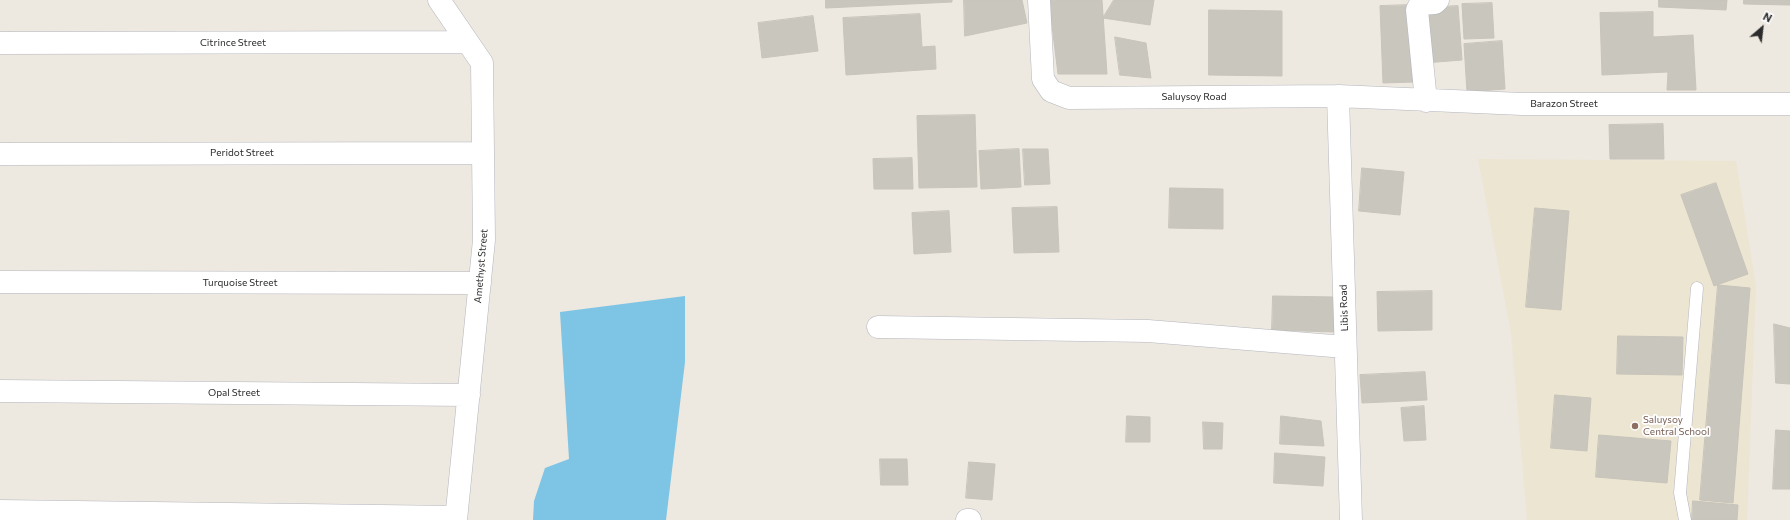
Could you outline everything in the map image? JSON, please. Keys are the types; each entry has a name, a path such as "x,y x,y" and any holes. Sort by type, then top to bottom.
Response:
{"street":[{"name":"Amethyst Street","path":"439,0 482,62 484,240 456,518"},
{"name":"Saluysoy Road","path":"1039,0 1043,80 1051,91 1069,98 1338,96"},
{"path":"1426,101 1417,10 1420,4 1436,2 1438,0"},
{"name":"Citrince Street","path":"0,43 467,42"},
{"name":"Barazon Street","path":"1338,96 1522,104 1790,104"},
{"name":"Libis Road","path":"1338,96 1351,520"},
{"name":"Peridot Street","path":"0,154 483,153"},
{"name":"Turquoise Street","path":"0,282 480,283"},
{"path":"878,327 1148,331 1345,347"},
{"name":"Opal Street","path":"0,391 469,395"},
{"path":"0,511 168,516 456,518"}],"lane":[{"path":"1685,520 1680,493 1697,288"}],"shaded area":[{"name":"Saluysoy Central School","path":"1478,159 1736,161 1756,286 1747,520 1527,520 1511,333"}],"water":[{"path":"685,296 685,362 666,520 533,520 534,501 545,468 569,459 560,312"}],"building":[{"path":"826,0 952,0 952,2 826,8"},
{"path":"964,0 1022,0 1027,23 965,36"},
{"path":"1102,0 1107,74 1058,74 1049,1"},
{"path":"1114,0 1154,0 1150,25 1103,18"},
{"path":"1659,0 1727,0 1726,10 1659,7"},
{"path":"1744,0 1790,0 1790,5 1744,4"},
{"path":"1492,3 1494,38 1464,39 1462,4"},
{"path":"1411,5 1414,82 1383,83 1380,6"},
{"path":"1458,6 1462,60 1424,63 1420,8"},
{"path":"1209,10 1282,11 1282,76 1209,75"},
{"path":"1653,12 1653,37 1693,35 1696,90 1667,90 1668,72 1602,75 1600,13"},
{"path":"920,14 922,47 935,46 936,69 846,75 843,18"},
{"path":"813,16 818,51 762,58 758,23"},
{"path":"1115,37 1146,43 1151,78 1120,75"},
{"path":"1502,41 1505,89 1467,92 1464,44"},
{"path":"975,115 977,187 919,188 917,116"},
{"path":"1663,124 1664,159 1610,159 1609,125"},
{"path":"1019,149 1021,187 981,189 979,151"},
{"path":"1023,149 1048,149 1050,184 1025,185"},
{"path":"912,158 913,189 874,189 873,159"},
{"path":"1362,168 1404,172 1400,215 1359,211"},
{"path":"1716,183 1748,274 1714,286 1681,195"},
{"path":"1170,188 1223,189 1223,229 1169,228"},
{"path":"1057,207 1059,252 1014,253 1012,208"},
{"path":"1535,208 1569,211 1561,310 1526,307"},
{"path":"949,211 951,252 914,254 912,213"},
{"path":"1718,285 1750,288 1733,503 1700,500"},
{"path":"1432,291 1432,330 1378,331 1377,292"},
{"path":"1273,296 1335,297 1334,332 1272,330"},
{"path":"1774,324 1790,328 1790,384 1776,383"},
{"path":"1618,336 1683,337 1682,375 1617,374"},
{"path":"1425,372 1427,400 1362,403 1360,375"},
{"path":"1555,395 1591,398 1587,451 1551,448"},
{"path":"1424,406 1426,440 1404,441 1401,408"},
{"path":"1127,416 1150,417 1150,442 1126,442"},
{"path":"1281,416 1321,421 1324,446 1280,444"},
{"path":"1203,422 1223,423 1222,449 1204,449"},
{"path":"1776,430 1790,431 1790,489 1773,489"},
{"path":"1599,435 1671,441 1667,483 1596,477"},
{"path":"1275,453 1325,457 1323,486 1274,483"},
{"path":"880,459 907,459 908,485 881,485"},
{"path":"969,462 995,464 992,500 966,498"},
{"path":"1693,501 1738,505 1737,520 1692,520"}],"place":[{"name":"Saluysoy Central School","path":"1635,426"}]}
